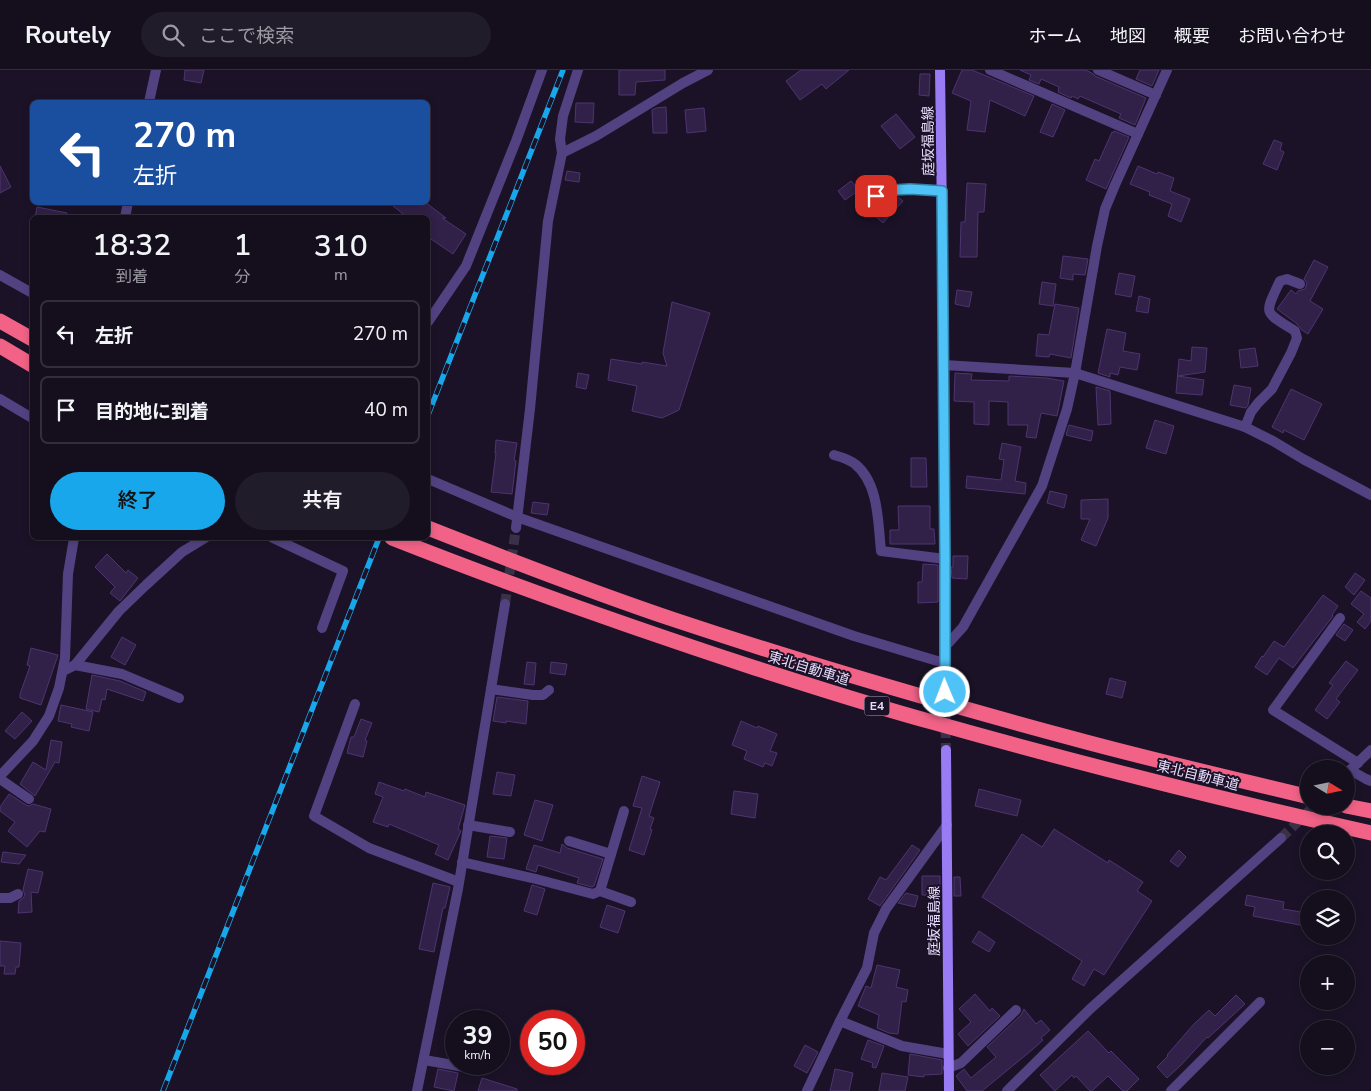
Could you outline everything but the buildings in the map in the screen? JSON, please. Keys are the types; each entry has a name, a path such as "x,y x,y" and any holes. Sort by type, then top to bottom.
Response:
{"highway":[{"path":"0,321 30,339"},
{"path":"0,346 30,363"},
{"name":"東北自動車道","path":"430,529 674,620 832,670 1077,740 1300,794"},
{"name":"東北自動車道","path":"398,540 666,639 930,722 1217,797 1371,833"},
{"path":"1355,808 1371,812"}],"main road":[{"name":"庭坂福島線","path":"940,70 944,365 945,692"},
{"name":"庭坂福島線","path":"946,750 949,1091"}],"street":[{"path":"149,100 156,70"},
{"path":"430,319 466,266 542,70"},
{"path":"516,528 530,409 548,222 562,153 560,139 563,116 578,70"},
{"path":"562,153 596,136 708,70"},
{"path":"990,70 1138,134"},
{"path":"1098,70 1156,95"},
{"path":"944,648 963,627 1042,486 1075,373 1105,209 1167,70"},
{"path":"876,196 895,190 942,191"},
{"path":"0,275 30,292"},
{"path":"1245,427 1251,412 1258,402 1272,389 1297,338 1295,331 1272,316 1268,306 1280,281 1283,279 1300,284"},
{"path":"944,365 1075,373 1245,427 1371,495"},
{"path":"0,399 30,417"},
{"path":"834,455 854,463 864,473 872,486 881,551 945,559"},
{"path":"430,480 517,517 854,636 944,663"},
{"path":"29,799 0,778 33,741 49,716 59,688 65,658 68,574 74,540"},
{"path":"63,671 75,665 119,611 146,585 182,552 202,540"},
{"path":"276,540 343,571 322,628"},
{"path":"417,1091 459,882 505,604"},
{"path":"1340,618 1273,710 1340,760"},
{"path":"75,665 122,674 179,698"},
{"path":"491,689 532,695 543,695 550,690"},
{"path":"355,704 314,816 369,848 459,882"},
{"path":"1355,766 1371,750"},
{"path":"1355,771 1371,781"},
{"path":"600,891 624,811"},
{"path":"468,825 510,832"},
{"path":"807,1091 867,968 874,933 886,909 947,825"},
{"path":"1007,1091 1090,1009 1281,838"},
{"path":"569,841 611,854"},
{"path":"462,862 593,894 600,891 631,902"},
{"path":"0,898 10,898 18,894"},
{"path":"1171,1091 1260,1002"},
{"path":"948,1068 961,1063 1016,1010"},
{"path":"840,1021 902,1046 948,1054"},
{"path":"424,1060 445,1064"}],"tunnel":[{"path":"505,604 516,528"},
{"path":"945,698 946,750"},
{"path":"1281,838 1305,815"}],"railway":[{"path":"430,410 563,70"},
{"path":"163,1091 378,540"}],"route":[{"path":"876,196 895,190 942,191 945,692"}]}
